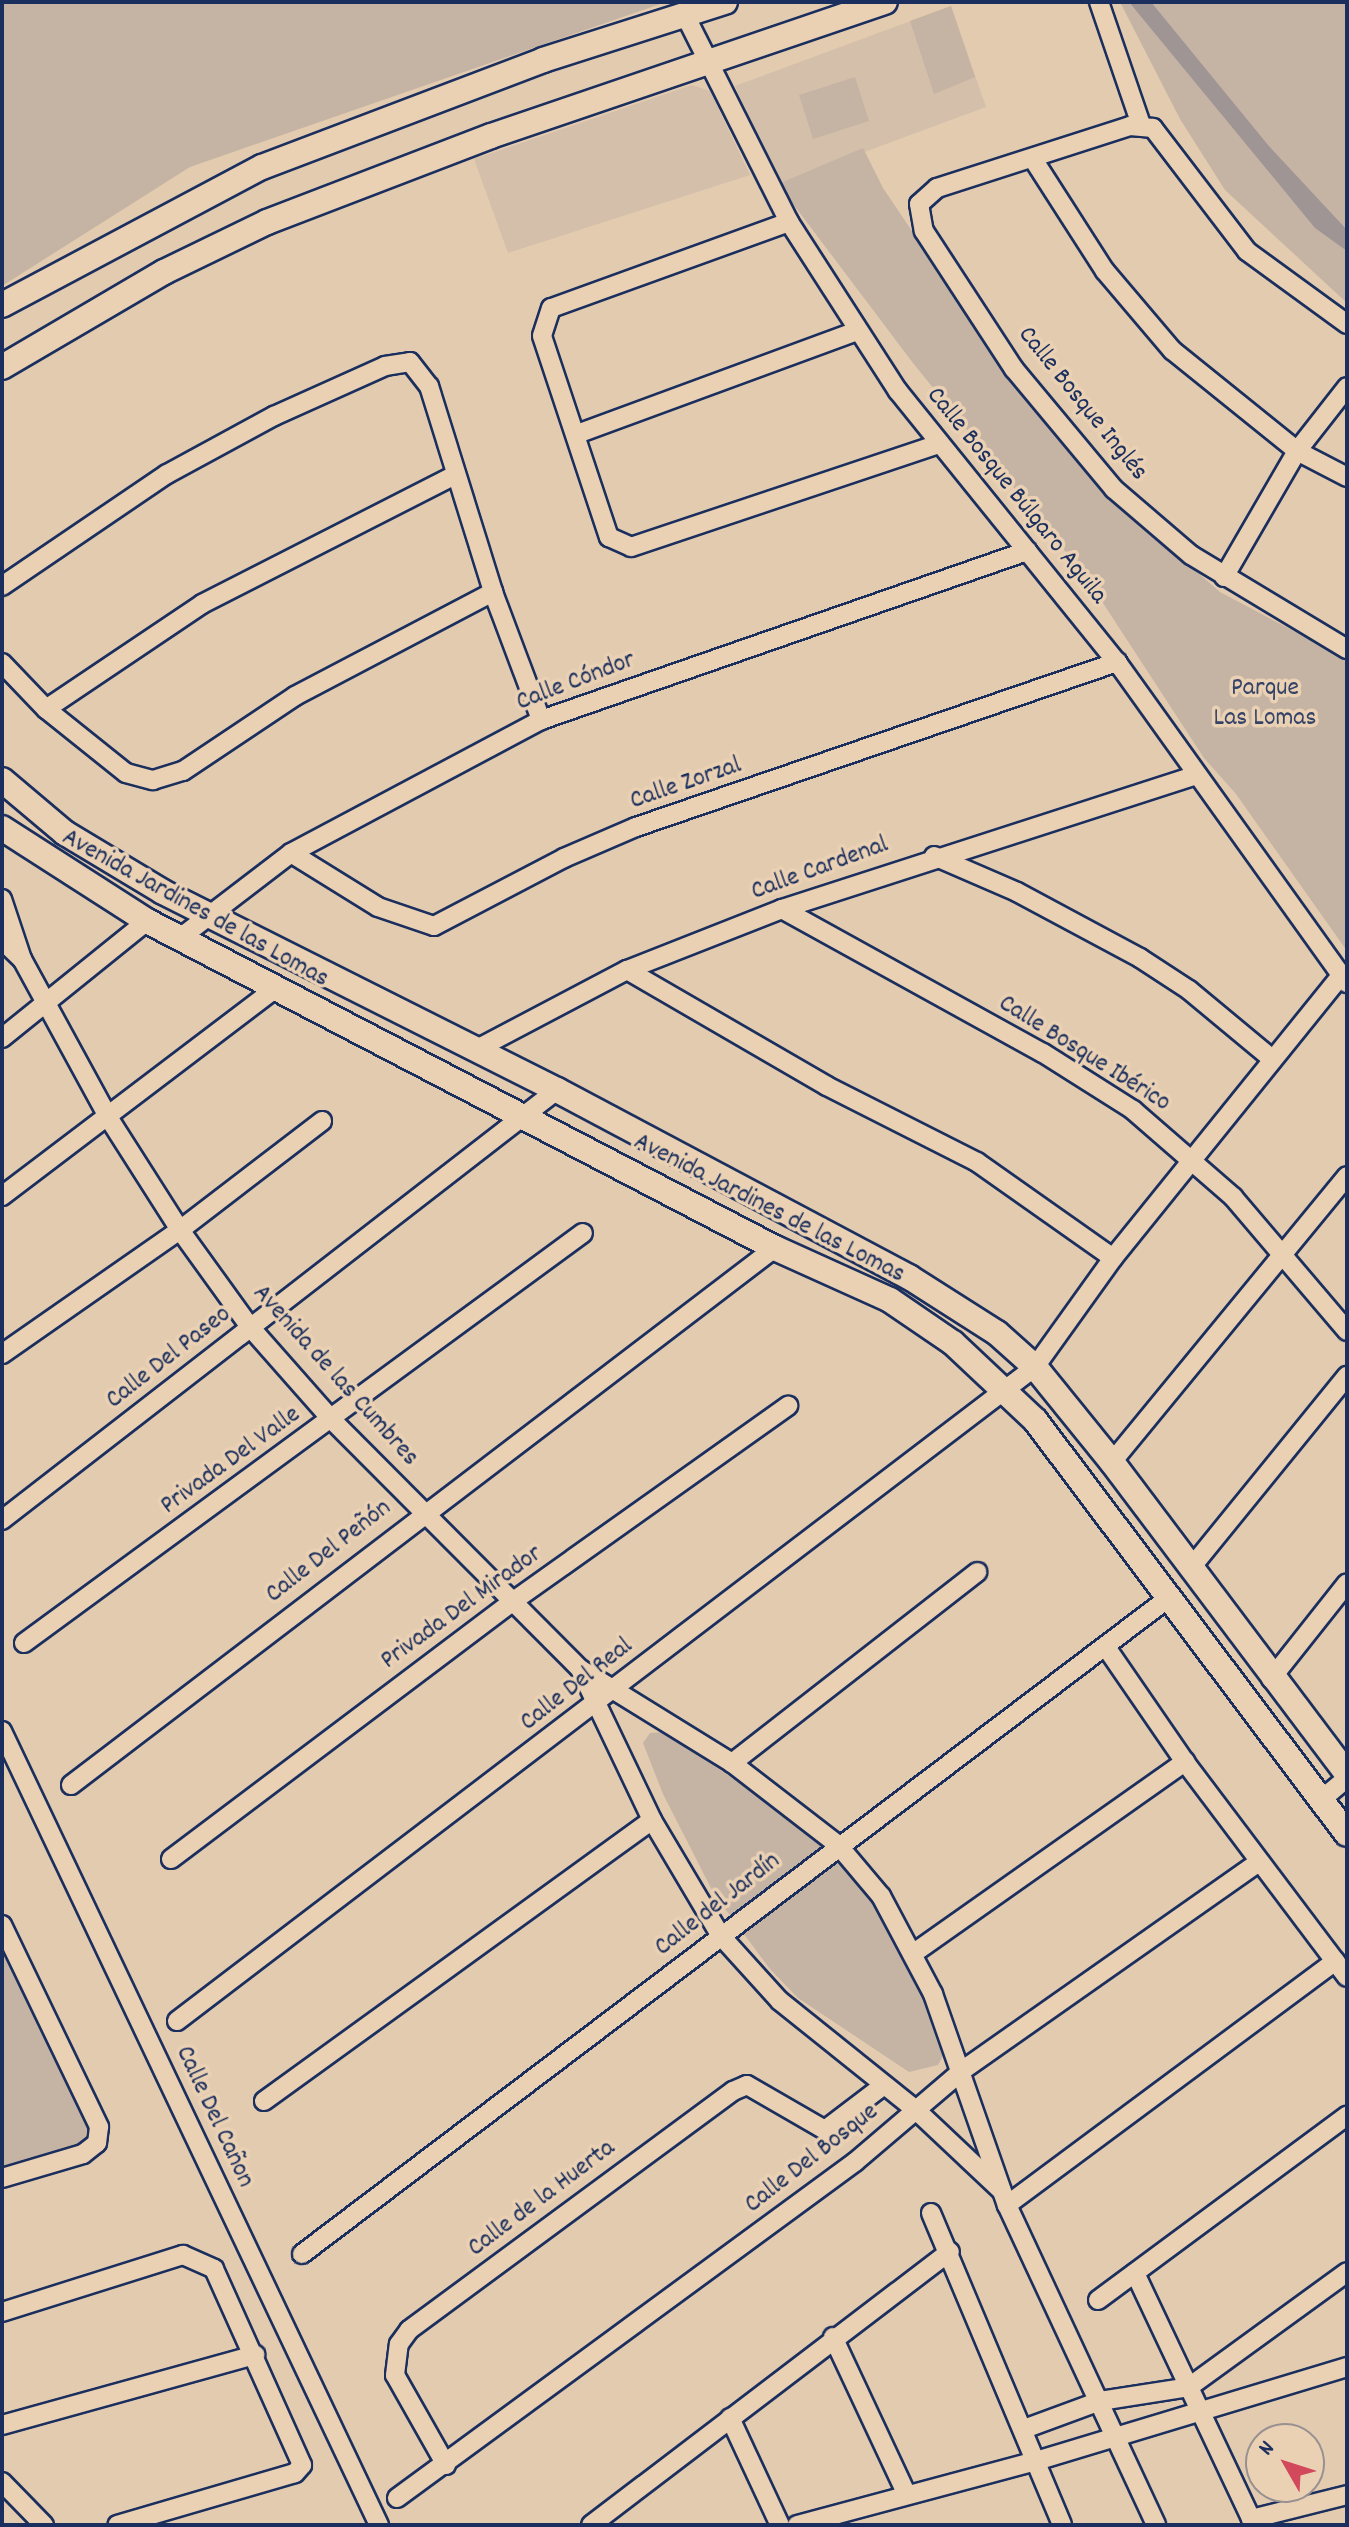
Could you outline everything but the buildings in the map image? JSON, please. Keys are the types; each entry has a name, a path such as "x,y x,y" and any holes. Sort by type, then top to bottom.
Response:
{"street":[{"path":"2,305 262,167 398,112 725,2"},
{"path":"2,367 164,272 267,222 478,141 885,2"},
{"path":"1099,2 1141,125"},
{"name":"Calle Bosque Búlgaro Aguila","path":"685,15 706,63 789,222 857,331 939,444 1117,662 1344,980"},
{"path":"1347,324 1247,251 1213,213 1163,135 1141,125 1033,159 1105,271 1154,329 1297,451 1347,477"},
{"name":"Calle Bosque Inglés","path":"1033,159 925,194 919,204 924,231 1014,369 1114,489 1224,577 1347,649"},
{"path":"789,222 551,308 542,336 577,434 604,529 617,545 631,547 939,444"},
{"path":"577,434 857,331"},
{"path":"2,586 167,474 274,416 401,361 410,362 429,386 493,592 541,720"},
{"path":"1224,577 1297,451 1347,387"},
{"path":"46,709 202,604 455,475"},
{"name":"Calle Cóndor","path":"180,938 208,913 291,853 541,720 1027,551"},
{"path":"2,663 46,709 126,773 141,779 166,778 295,696 493,592"},
{"name":"Calle Zorzal","path":"291,853 378,907 434,926 636,827 1117,662"},
{"name":"Calle Cardenal","path":"477,1049 627,970 782,909 934,856 1196,775"},
{"name":"Avenida Jardines de las Lomas","path":"2,780 65,833 163,892 557,1090 956,1305 1035,1367 1112,1462 1271,1679 1347,1776"},
{"name":"Avenida Jardines de las Lomas","path":"2,828 147,921 527,1115 775,1248 890,1300 1008,1390 1347,1834"},
{"path":"934,856 1017,892 1140,958 1189,990 1272,1059"},
{"name":"Avenida de las Cumbres","path":"2,899 22,959 108,1117 180,1230 250,1327 332,1420 580,1669 732,1763 838,1845 881,1896 914,1953 963,2070 1004,2198"},
{"name":"Calle Bosque Ibérico","path":"782,909 1043,1053 1133,1110 1195,1159 1347,1331"},
{"path":"2,1038 147,921"},
{"name":"Avenida de las Cumbres","path":"2,940 22,959"},
{"path":"627,970 827,1086 977,1162 1113,1258"},
{"name":"Calle Del Real","path":"177,2021 1035,1367 1113,1258 1272,1059 1344,980"},
{"path":"2,1196 275,989"},
{"name":"Calle Del Paseo","path":"2,1520 557,1090"},
{"path":"2,1354 180,1230 322,1121"},
{"path":"1112,1462 1347,1176"},
{"name":"Privada Del Valle","path":"24,1643 583,1233"},
{"name":"Calle Del Peñón","path":"71,1785 425,1511 775,1248"},
{"path":"1190,1569 1347,1376"},
{"name":"Privada Del Mirador","path":"171,1859 512,1602 788,1406"},
{"path":"732,1763 977,1572"},
{"path":"1271,1679 1347,1583"},
{"name":"Calle del Jardín","path":"302,2254 838,1845 1167,1599"},
{"path":"1106,1647 1185,1762 1347,1977"},
{"name":"Avenida de las Cumbres","path":"580,1669 652,1820 721,1936 780,2001 916,2110 1004,2198"},
{"name":"Calle Del Cañon","path":"2,1731 379,2525"},
{"path":"914,1953 1185,1762"},
{"path":"1322,1799 1347,1776"},
{"path":"264,2101 652,1820"},
{"name":"Calle Del Bosque","path":"397,2498 855,2162 963,2070 1259,1862"},
{"path":"2,1925 99,2127 97,2143 83,2154 2,2178"},
{"path":"1156,2525 1004,2198 1335,1961"},
{"name":"Calle de la Huerta","path":"446,2465 395,2375 399,2344 409,2330 733,2091 747,2085 813,2126 825,2130 838,2124 884,2085"},
{"path":"1098,2300 1347,2116"},
{"path":"931,2213 950,2252 1062,2525"},
{"path":"591,2525 833,2337 950,2252"},
{"path":"2,2312 183,2255 199,2259 214,2269 302,2465 295,2473 117,2525"},
{"path":"1024,2429 1100,2401 1189,2387 1347,2272"},
{"path":"1135,2273 1253,2522 1347,2495"},
{"path":"833,2337 907,2495"},
{"path":"2,2425 255,2355"},
{"path":"797,2525 1036,2461 1199,2409 1347,2367"},
{"path":"730,2418 780,2525"},
{"path":"2,2482 44,2525"}],"shaded area":[{"path":"1129,2 1151,2 1268,145 1347,230 1347,251 1315,228"},
{"path":"951,6 986,107 778,184 735,86"},
{"path":"692,85 710,91 750,175 508,253 474,159"}],"green space":[{"path":"2,2 666,2 190,167 2,286"},
{"path":"1120,2 1347,2 1347,303 1225,190 1180,119"},
{"path":"951,6 975,77 934,94 910,21"},
{"path":"855,77 869,121 813,139 799,95"},
{"name":"Parque Las Lomas","path":"863,148 883,188 980,332 1107,494 1220,592 1347,659 1347,951 1236,794 1204,758 1086,577 913,363 778,184"},
{"path":"663,1732 818,1835 875,1899 911,1959 947,2048 938,2065 909,2072 798,1998 770,1969 714,1894 663,1794 643,1743 650,1733"},
{"path":"2,1943 91,2128 82,2144 2,2168"}]}
